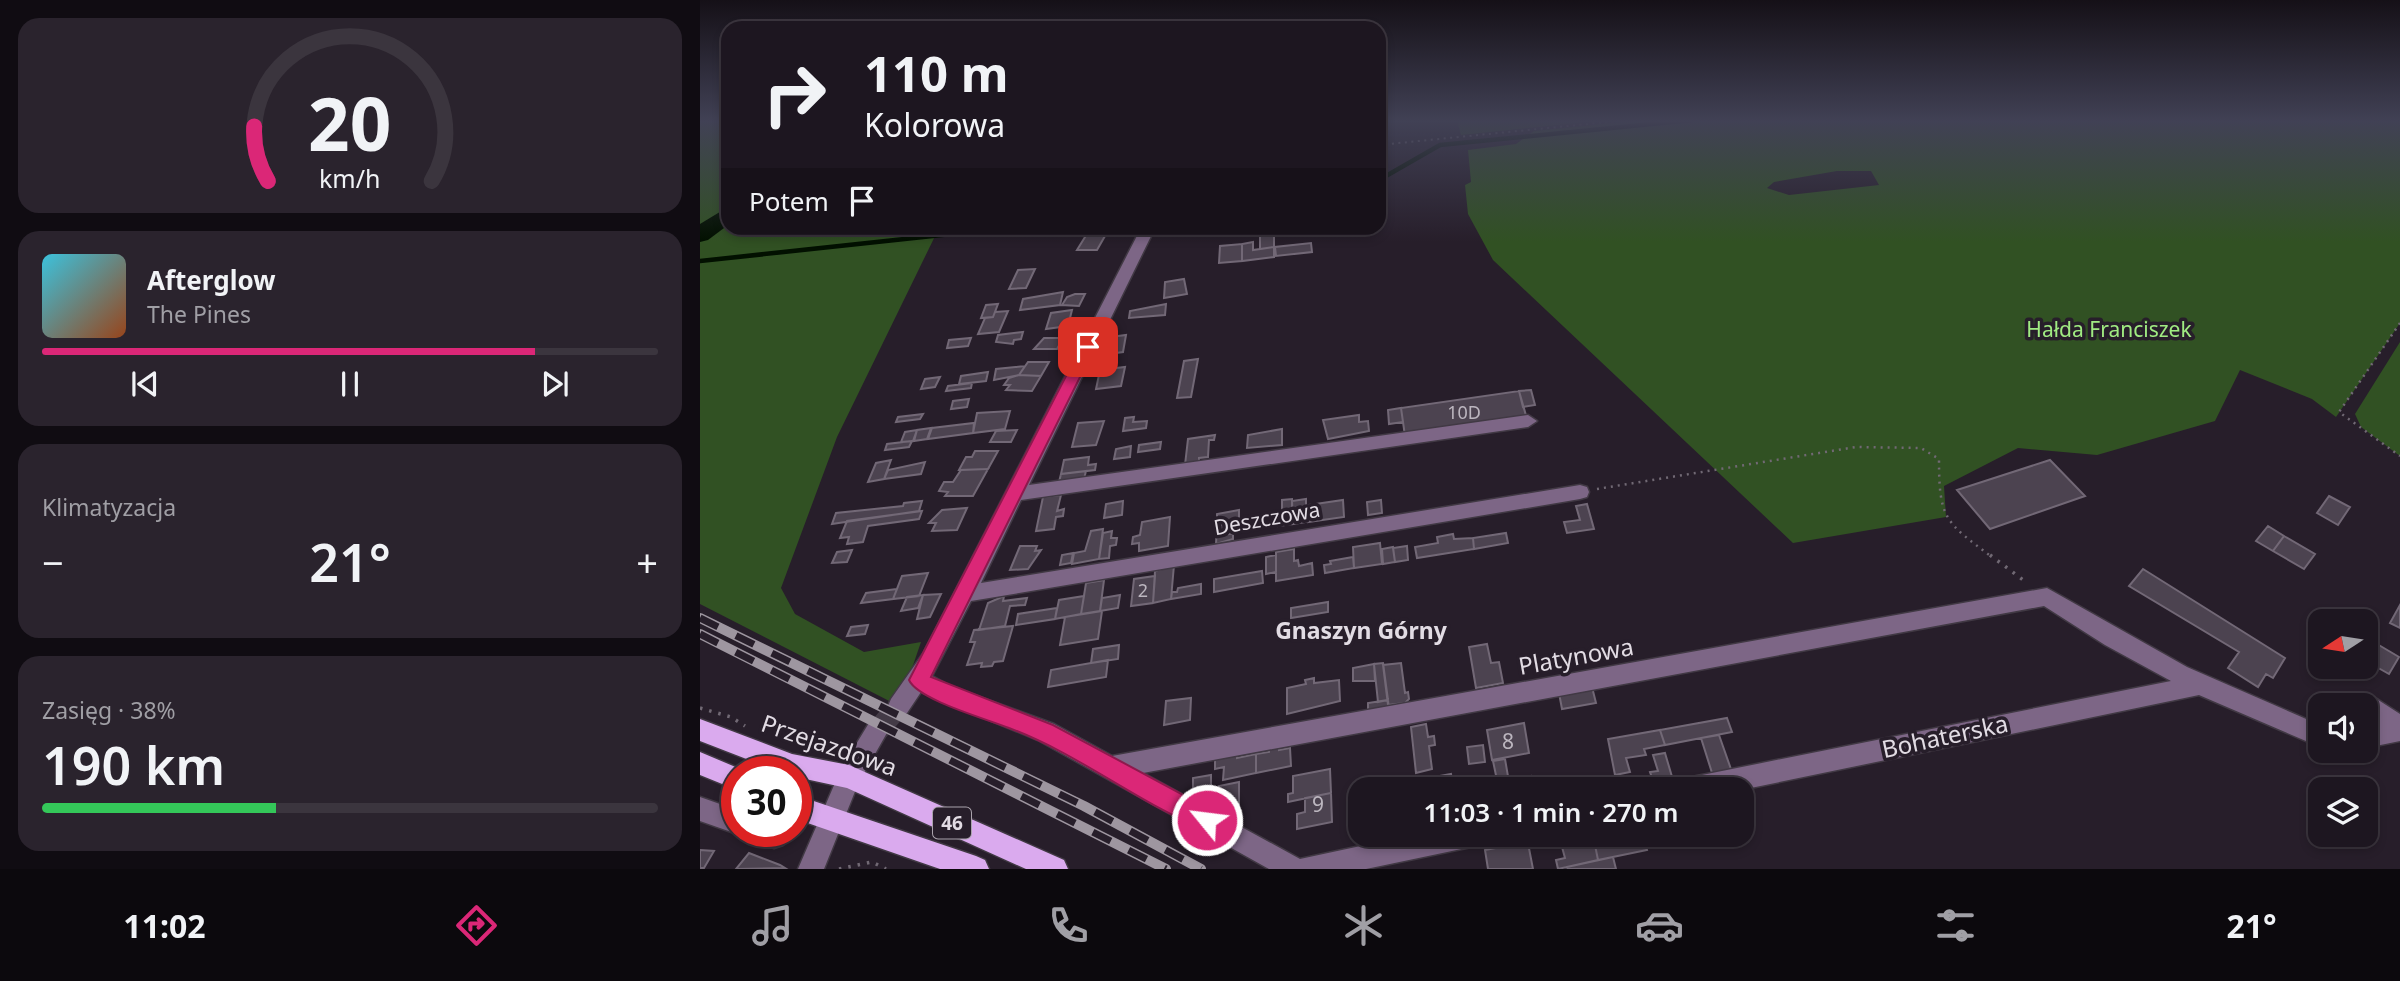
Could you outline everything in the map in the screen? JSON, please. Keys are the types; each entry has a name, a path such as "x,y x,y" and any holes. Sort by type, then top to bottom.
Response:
{"main road":[{"name":"Przejazdowa","path":"700,730 792,765 849,777 1055,869"},
{"path":"700,763 721,772"},
{"name":"46","path":"812,813 976,869"}],"street":[{"path":"899,706 919,680 1144,235"},
{"path":"1013,494 1528,421"},
{"name":"Deszczowa","path":"963,594 1580,492"},
{"path":"2047,597 2105,636 2198,685 2308,731"},
{"name":"Platynowa","path":"1114,767 2047,597"},
{"path":"919,680 945,694 1046,732 1114,767 1294,869"},
{"name":"Bohaterska","path":"1750,777 2198,685"},
{"path":"2378,711 2400,729"},
{"path":"2378,734 2400,729"},
{"path":"811,869 829,819 849,777 877,731"},
{"path":"700,809 721,816"},
{"path":"1305,869 1412,847"}],"path":[{"path":"2400,323 2339,412 2400,456"},
{"path":"1580,492 1844,448 1921,448 1939,459 1939,500 1953,528 2047,597"},
{"path":"839,869 872,862 887,869"}],"green space":[{"path":"700,161 721,161 721,235 936,235 837,437 781,588 795,614 864,652 921,642 899,706 700,604"},
{"name":"Hałda Franciszek","path":"1469,161 2400,161 2400,323 2336,417 2312,399 2240,370 2215,421 2097,455 2018,448 1944,486 1946,517 1793,543 1493,260 1468,214 1465,185 1471,182","holes":["1837,171 1871,171 1879,185 1789,195 1767,188 1774,182"]},
{"path":"2400,342 2400,456 2361,427 2355,414"}],"building":[{"path":"1086,235 1106,235 1097,250 1077,250"},
{"path":"1260,235 1274,235 1274,247 1260,249"},
{"path":"1253,242 1253,250 1274,247 1274,257 1242,261 1242,244"},
{"path":"1311,243 1312,252 1276,256 1275,247"},
{"path":"1242,244 1242,261 1219,263 1220,246"},
{"path":"1035,269 1026,288 1009,289 1018,270"},
{"path":"1184,279 1187,294 1164,298 1165,282"},
{"path":"1063,292 1060,305 1020,310 1023,299"},
{"path":"1085,294 1079,306 1062,305 1067,297"},
{"path":"998,304 993,317 981,318 986,305"},
{"path":"1166,304 1165,315 1129,318 1130,311"},
{"path":"1072,310 1068,326 1046,329 1051,313"},
{"path":"1008,311 999,332 978,334 985,318 993,317 995,312"},
{"path":"1023,332 1021,339 1014,340 1013,344 996,342 998,335"},
{"path":"1126,335 1123,352 1108,354 1111,337"},
{"path":"971,338 968,346 947,348 949,340"},
{"path":"1044,338 1063,338 1057,349 1034,349"},
{"path":"1198,359 1191,397 1177,398 1184,361"},
{"path":"1028,362 1049,362 1041,376 1019,375"},
{"path":"1025,366 1019,375 994,380 996,369"},
{"path":"1125,367 1121,386 1096,389 1100,370"},
{"path":"988,372 986,381 959,384 961,376"},
{"path":"1019,375 1041,376 1032,391 1006,390 1010,385 1004,385 1009,378"},
{"path":"940,377 935,387 921,389 925,379"},
{"path":"972,383 971,388 946,391 948,386"},
{"path":"1531,390 1535,405 1523,407 1519,391"},
{"path":"1519,391 1527,419 1405,436 1401,408"},
{"path":"969,399 967,407 951,409 953,401"},
{"path":"1401,408 1403,422 1389,424 1388,410"},
{"path":"1010,411 1005,429 973,433 977,413"},
{"path":"923,414 920,419 896,422 898,417"},
{"path":"1359,415 1359,422 1368,421 1369,431 1328,439 1323,420"},
{"path":"1134,417 1133,422 1147,421 1146,428 1123,431 1125,418"},
{"path":"1104,421 1096,445 1072,447 1078,423"},
{"path":"974,423 973,433 928,439 932,428"},
{"path":"931,428 927,439 914,441 917,430"},
{"path":"1282,429 1282,445 1247,448 1248,435"},
{"path":"917,430 913,441 901,442 905,432"},
{"path":"1017,430 1011,442 990,442 996,431"},
{"path":"1215,435 1214,440 1209,440 1208,457 1199,458 1199,463 1185,465 1188,439"},
{"path":"912,441 909,447 885,450 887,444"},
{"path":"1161,442 1160,449 1138,452 1139,445"},
{"path":"1131,446 1130,457 1114,459 1116,449"},
{"path":"975,451 998,451 988,469 959,470 966,457 972,457"},
{"path":"1089,457 1088,465 1096,464 1095,470 1061,474 1064,460"},
{"path":"891,460 884,479 868,482 876,463"},
{"path":"2050,460 2085,496 1990,529 1957,490"},
{"path":"925,462 921,474 884,479 888,470"},
{"path":"988,469 973,496 945,496 948,492 939,491 944,482 953,482 961,470"},
{"path":"1086,471 1083,483 1058,486 1061,474"},
{"path":"1061,495 1057,511 1064,509 1063,516 1056,517 1054,529 1036,531 1043,497"},
{"path":"2329,496 2350,507 2338,525 2317,513"},
{"path":"1292,499 1292,510 1282,512 1282,500"},
{"path":"1306,499 1306,522 1293,524 1292,501"},
{"path":"1343,500 1344,517 1308,522 1308,505"},
{"path":"1381,500 1382,513 1368,515 1367,502"},
{"path":"922,501 919,511 832,524 836,513 903,506 904,503"},
{"path":"1123,501 1122,515 1104,518 1106,504"},
{"path":"1587,504 1594,529 1567,533 1564,522 1580,520 1576,506"},
{"path":"967,508 957,530 932,531 936,523 929,523 942,510"},
{"path":"1239,510 1239,522 1217,525 1217,514"},
{"path":"1292,510 1293,524 1278,526 1278,513"},
{"path":"922,511 919,519 868,526 863,542 847,544 849,537 840,538 847,521"},
{"path":"1170,517 1168,546 1139,551 1139,543 1132,544 1133,537 1140,535 1142,522"},
{"path":"1229,523 1229,534 1233,533 1233,539 1216,544 1217,525"},
{"path":"2268,526 2284,536 2273,551 2256,541"},
{"path":"1103,529 1099,559 1072,564 1074,553 1085,551 1091,531"},
{"path":"1112,531 1111,538 1117,538 1116,545 1110,546 1109,558 1099,559 1103,533"},
{"path":"1506,533 1508,543 1474,549 1473,538"},
{"path":"1453,534 1454,539 1473,538 1474,549 1417,558 1415,547 1438,543 1437,537"},
{"path":"2284,536 2315,554 2304,569 2273,551"},
{"path":"1380,543 1382,564 1354,568 1353,547"},
{"path":"1020,546 1037,546 1035,551 1041,550 1028,569 1010,570"},
{"path":"1407,546 1408,560 1395,562 1393,548"},
{"path":"1393,547 1395,562 1383,564 1382,549"},
{"path":"1294,549 1294,561 1298,560 1299,566 1312,563 1313,575 1276,581 1276,552"},
{"path":"852,550 847,562 832,563 837,552"},
{"path":"1073,553 1071,563 1060,565 1062,555"},
{"path":"1276,555 1276,572 1266,574 1266,557"},
{"path":"1353,557 1354,568 1325,573 1324,565 1331,564 1330,561"},
{"path":"1174,565 1171,599 1153,603 1155,571"},
{"path":"2143,569 2285,658 2273,678 2266,674 2258,687 2228,668 2239,652 2129,586"},
{"path":"1262,571 1263,583 1214,592 1214,579"},
{"path":"928,573 919,596 893,599 902,576"},
{"path":"1155,576 1153,603 1131,606 1134,579"},
{"path":"1104,580 1100,611 1081,614 1086,583"},
{"path":"1201,584 1201,594 1171,599 1172,592 1177,592 1178,588"},
{"path":"897,589 893,599 861,603 866,593"},
{"path":"941,594 930,617 917,619 923,595"},
{"path":"923,595 918,608 901,611 907,597"},
{"path":"1120,595 1118,608 1100,611 1102,598"},
{"path":"1004,596 1003,601 1027,598 1025,605 1010,606 1005,626 979,630 988,603"},
{"path":"1084,596 1081,614 1055,619 1059,600"},
{"path":"1328,602 1328,612 1291,618 1291,608"},
{"path":"2400,605 2400,628 2390,623"},
{"path":"1057,608 1055,619 1016,625 1018,614"},
{"path":"1102,611 1098,639 1060,645 1065,617"},
{"path":"868,625 865,634 847,636 851,627"},
{"path":"1013,626 1003,661 994,662 992,666 981,667 982,663 967,665 975,642 970,642 974,630"},
{"path":"1487,644 1491,663 1499,662 1503,683 1476,688 1469,647"},
{"path":"1119,645 1118,659 1091,663 1093,649"},
{"path":"2378,645 2399,657 2389,674 2378,668"},
{"path":"1108,660 1106,677 1048,687 1051,670"},
{"path":"1383,663 1388,700 1378,702 1374,664"},
{"path":"1401,663 1405,693 1408,692 1409,699 1405,703 1388,705 1383,665"},
{"path":"1374,664 1375,681 1353,681 1353,668"},
{"path":"1314,678 1314,683 1339,680 1340,701 1287,714 1287,688 1306,684 1305,680"},
{"path":"1592,687 1596,703 1562,709 1559,693"},
{"path":"1191,698 1190,720 1164,725 1166,701"},
{"path":"1388,700 1389,711 1368,714 1368,703"},
{"path":"1727,718 1732,732 1665,745 1660,730"},
{"path":"1524,723 1529,753 1492,760 1487,730"},
{"path":"1426,724 1428,737 1434,736 1435,745 1429,746 1432,769 1416,773 1411,727"},
{"path":"1660,730 1665,745 1644,749 1646,755 1626,758 1630,772 1615,775 1608,739"},
{"path":"1719,735 1732,772 1713,776 1701,738"},
{"path":"1279,744 1279,750 1290,748 1291,766 1256,773 1256,754 1269,752 1269,746"},
{"path":"1483,745 1485,762 1469,764 1467,747"},
{"path":"1237,753 1237,758 1256,754 1256,773 1223,780 1224,767 1215,769 1215,756"},
{"path":"1665,753 1672,777 1652,777 1650,772 1658,771 1653,755"},
{"path":"1505,759 1508,777 1496,777 1493,761"},
{"path":"1330,769 1331,793 1288,802 1288,794 1293,793 1293,776"},
{"path":"1211,775 1211,786 1193,789 1193,778"},
{"path":"1239,782 1239,812 1219,817 1219,786"},
{"path":"1331,793 1332,822 1297,829 1297,814 1305,812 1305,798"},
{"path":"1529,847 1533,869 1488,869 1485,850"},
{"path":"1562,847 1595,847 1598,860 1558,869 1556,860 1565,858"},
{"path":"1595,847 1646,847 1647,850 1598,860"},
{"path":"700,850 714,851 704,868 700,868"},
{"path":"749,853 780,865 785,868 736,869"},
{"path":"1613,857 1616,869 1567,867"}],"waterway":[{"path":"1386,176 1413,161"},
{"path":"700,235 721,219"},
{"path":"700,261 942,235"}],"tunnel":[{"path":"877,731 899,706"}],"railway":[{"path":"700,618 1084,806 1201,869"},
{"path":"700,634 1166,869"}],"district":[{"name":"Gnaszyn Górny","path":"1361,631"}],"route":[{"path":"1088,347 919,680 945,694 1046,732 1207,820"}]}
